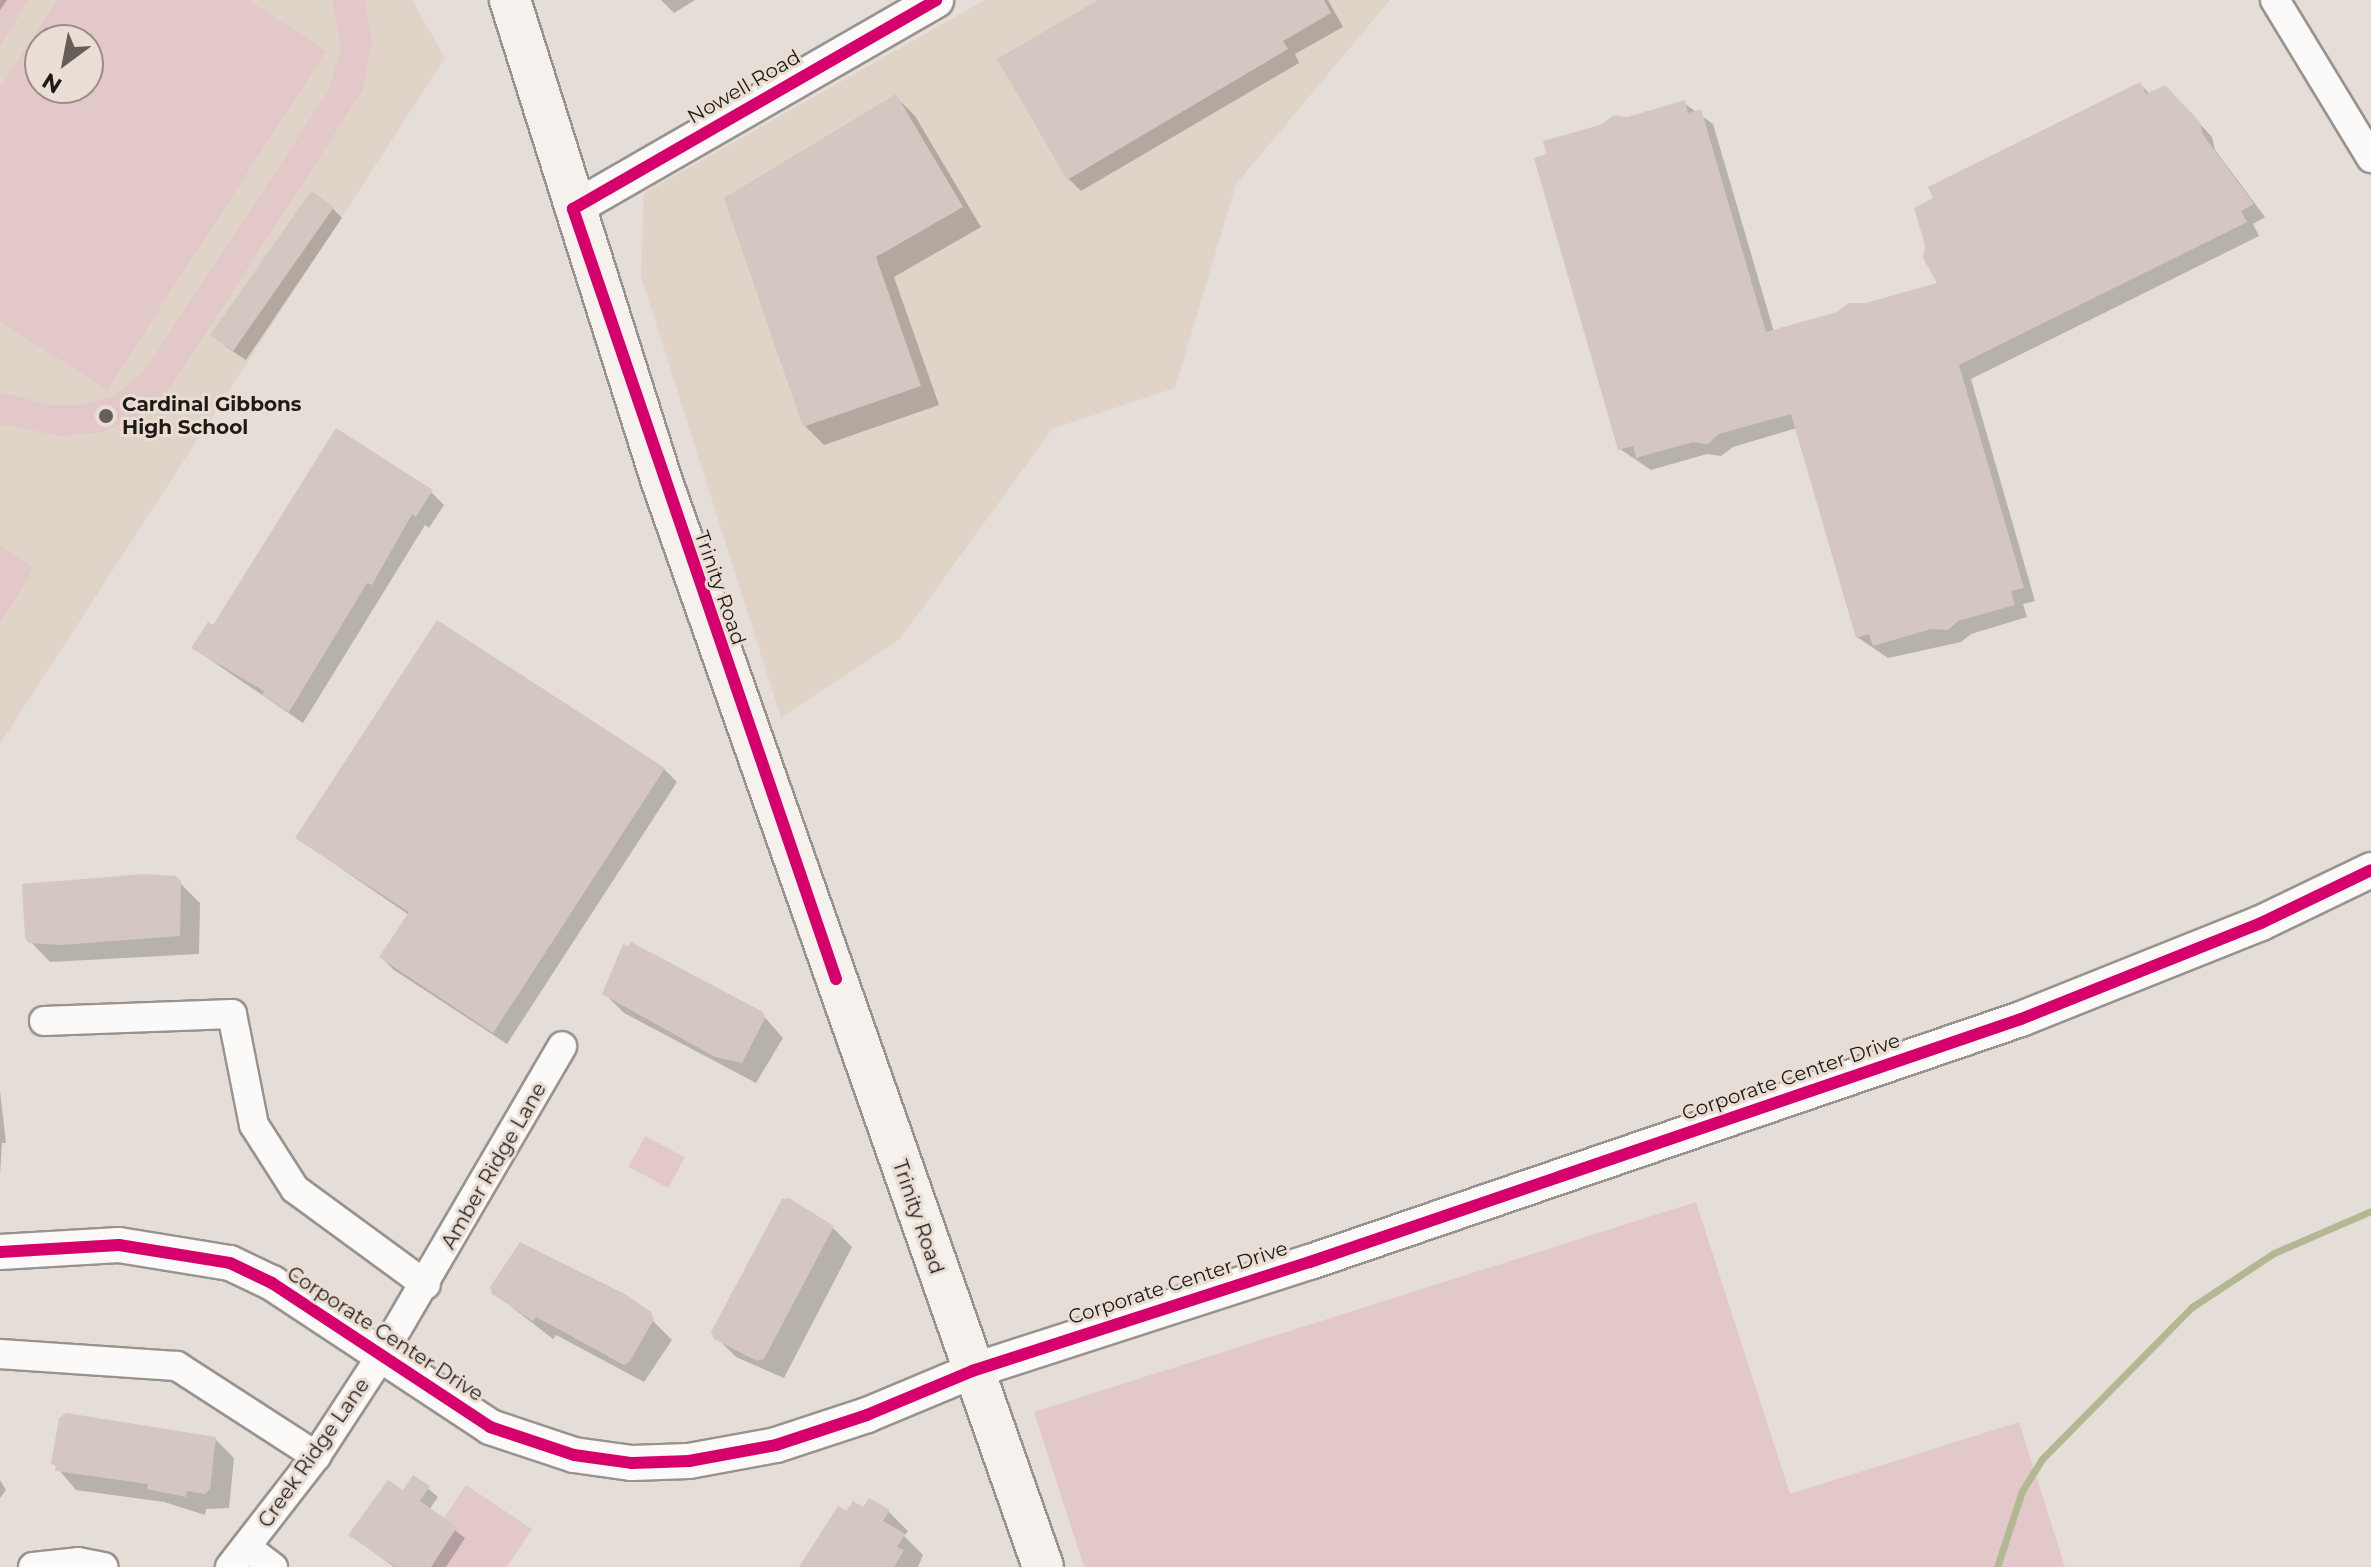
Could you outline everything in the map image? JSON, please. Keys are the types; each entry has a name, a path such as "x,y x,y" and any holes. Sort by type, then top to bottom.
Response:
{"main road":[{"name":"Trinity Road","path":"510,0 573,209 666,493 1043,1567"}],"street":[{"name":"Nowell Road","path":"573,209 936,0"},
{"path":"2275,0 2371,158"},
{"name":"Corporate Center Drive","path":"0,1252 119,1245 230,1263 272,1283 380,1358 490,1427 574,1455 632,1463 689,1461 776,1445 867,1415 972,1371 2007,1024 2236,934 2371,870"},
{"path":"44,1021 232,1014 254,1125 295,1189 426,1285"},
{"name":"Amber Ridge Lane","path":"380,1358 426,1285 562,1046"},
{"path":"0,1354 177,1366 316,1456"},
{"name":"Creek Ridge Lane","path":"273,1567 238,1557 316,1456 380,1358"},
{"path":"33,1567 78,1562 104,1567"}],"shaded area":[{"name":"Cardinal Gibbons High School","path":"0,0 412,0 445,58 0,744"},
{"path":"0,0 29,0 0,45"},
{"path":"57,0 248,0 326,51 107,390 0,321 0,88 24,51 24,104 104,104 104,24 41,24"},
{"path":"332,0 365,0 372,41 363,90 172,385 142,415 103,432 61,436 0,424 0,392 50,405 82,405 113,396 144,372 329,90 341,47"},
{"path":"985,0 1390,0 1236,184 1175,388 1052,429 900,639 781,718 641,276 644,193"},
{"path":"0,546 34,568 0,623"},
{"path":"645,1136 685,1157 668,1188 629,1167"},
{"path":"1696,1202 1790,1494 2019,1422 2065,1567 1084,1567 1034,1412"},
{"path":"466,1485 532,1529 507,1567 431,1567 457,1527 444,1518"}],"building":[{"path":"1098,0 1324,0 1331,13 1283,41 1288,49 1067,180 997,59"},
{"path":"2140,82 2146,94 2165,85 2200,122 2203,135 2254,204 2241,211 2247,222 1959,365 2024,588 2011,591 2015,605 1958,621 1948,630 1931,629 1873,646 1869,634 1856,638 1791,414 1719,434 1708,444 1693,442 1636,458 1633,446 1618,450 1534,158 1546,154 1543,141 1600,125 1614,115 1627,117 1685,100 1688,113 1701,109 1766,332 1837,312 1848,303 1866,303 1937,283 1923,258 1925,245 1914,208 1933,198 1928,187"},
{"path":"896,94 963,207 876,257 921,386 803,427 724,198"},
{"path":"311,191 334,207 233,351 210,335"},
{"path":"336,428 433,490 416,517 412,514 372,585 367,583 289,712 262,695 264,691 191,648 208,622 213,625"},
{"path":"437,620 665,768 493,1033 379,957 409,912 295,838"},
{"path":"144,874 176,876 181,881 180,936 61,945 29,943 25,938 22,884"},
{"path":"631,942 763,1012 765,1018 742,1063 715,1057 602,994 623,944 628,947"},
{"path":"789,1198 834,1226 764,1359 757,1361 714,1339 711,1332 782,1199"},
{"path":"520,1242 625,1294 651,1312 654,1319 630,1361 624,1365 536,1317 533,1321 492,1294 490,1287"},
{"path":"66,1413 216,1437 210,1489 205,1494 187,1491 186,1497 147,1489 148,1484 55,1471 56,1465 51,1464 59,1418"},
{"path":"413,1475 430,1486 420,1501 457,1527 431,1567 396,1567 348,1535 388,1480 403,1490"},
{"path":"869,1498 890,1510 883,1521 905,1534 897,1547 904,1550 894,1567 799,1567 838,1506 846,1511 853,1501 863,1507"}],"waterway":[{"path":"1997,1567 2022,1491 2042,1459 2192,1307 2274,1253 2371,1211"}],"cycle path":[{"path":"836,979 573,209 936,0"},
{"path":"0,1252 119,1245 230,1263 272,1283 490,1427 574,1455 632,1463 689,1461 776,1445 867,1415 972,1371 1310,1262 2021,1019 2261,923 2371,870"}],"place":[{"name":"Cardinal Gibbons High School","path":"106,416"}]}
